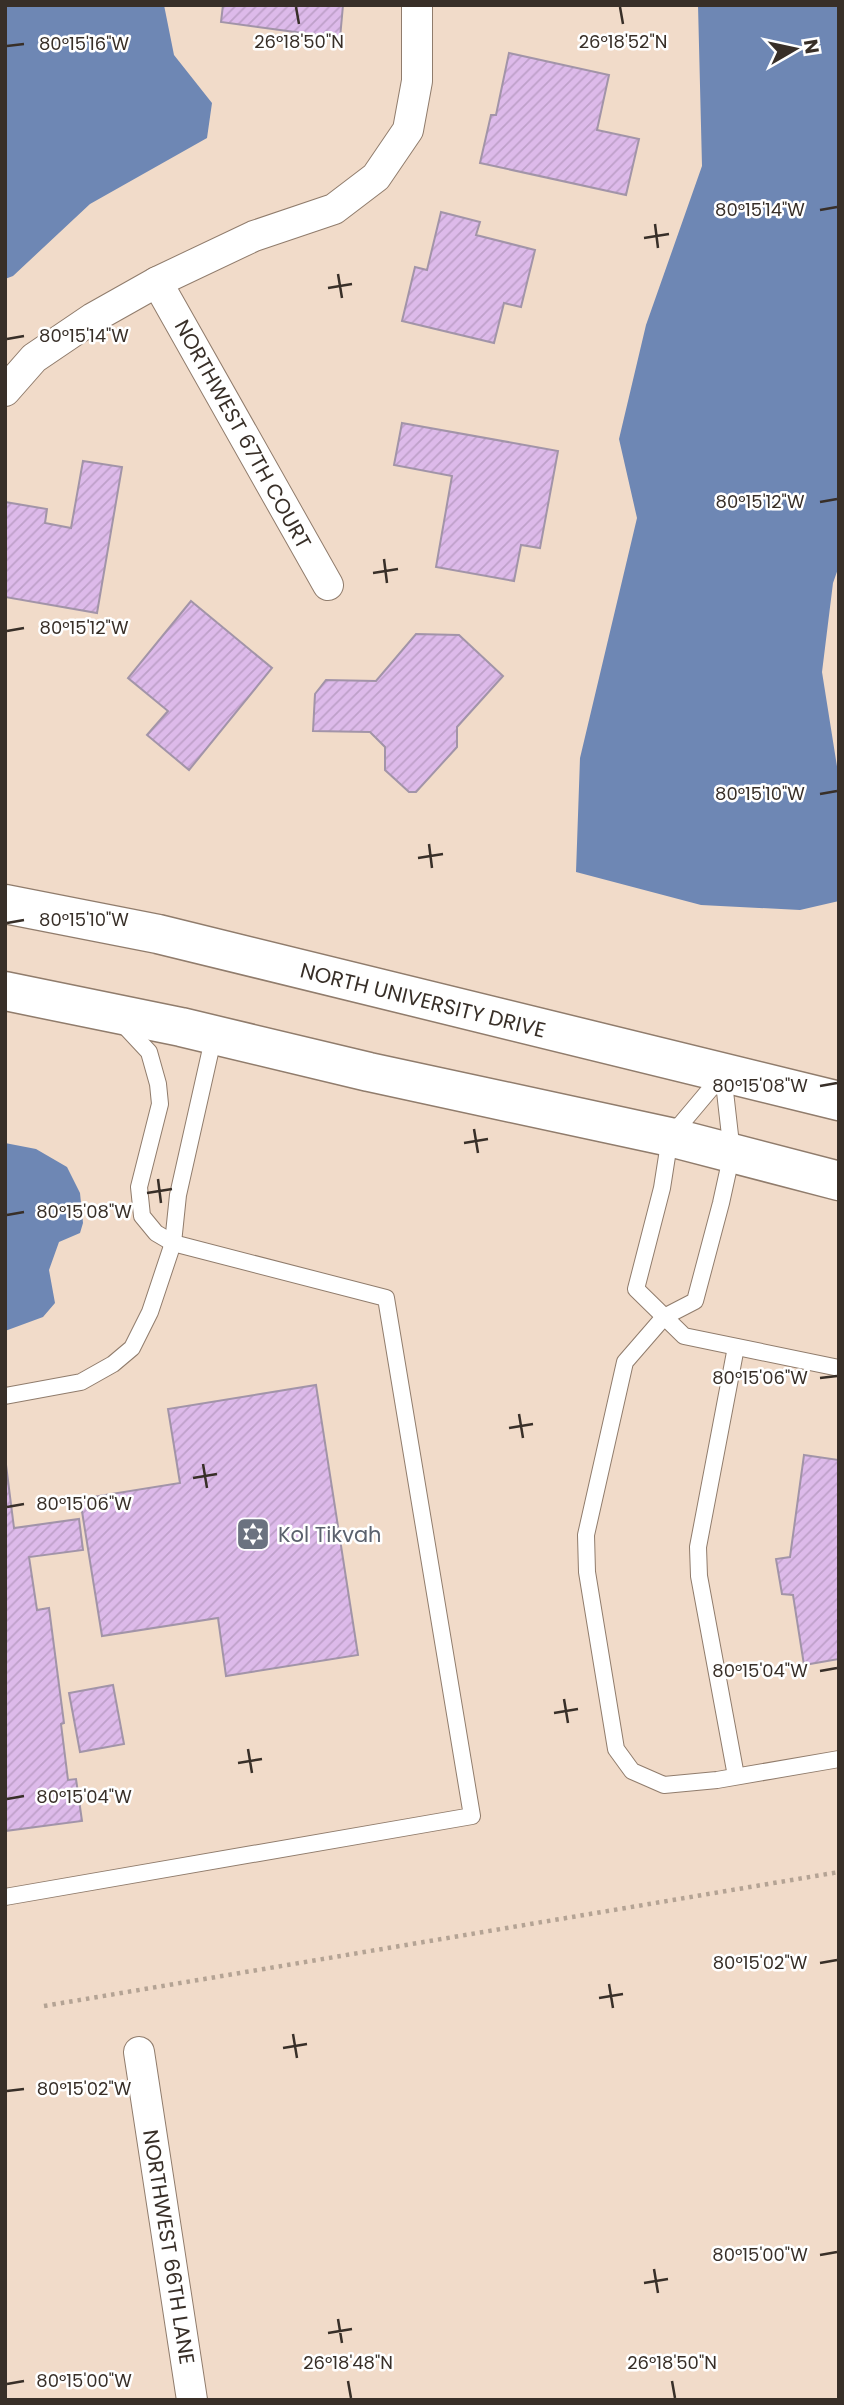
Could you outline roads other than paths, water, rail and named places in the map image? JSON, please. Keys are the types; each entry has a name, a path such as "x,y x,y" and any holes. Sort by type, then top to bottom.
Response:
{"main road":[{"name":"NORTH UNIVERSITY DRIVE","path":"5,904 158,934 839,1101"},
{"path":"5,991 214,1034 369,1072 670,1137 839,1181"}],"street":[{"path":"5,391 34,358 93,318 157,282 254,236 334,209 376,177 408,130 417,80 417,5"},
{"name":"NORTHWEST 67TH COURT","path":"157,282 328,585"},
{"name":"NORTHWEST 66TH LANE","path":"139,2052 192,2400"}],"lane":[{"path":"5,1897 472,1816 386,1297 173,1244 156,1233 142,1216 139,1187 160,1104 158,1084 149,1052 112,1013"},
{"path":"5,1396 81,1382 113,1364 132,1348 150,1312 173,1244 178,1195 214,1034"},
{"path":"723,1074 670,1137 662,1188 636,1289 684,1336 839,1368"},
{"path":"723,1074 732,1153 695,1301 664,1317 625,1362 586,1535 587,1572 616,1749 632,1771 664,1785 839,1759"},
{"path":"736,1347 698,1547 699,1576 736,1776"}],"water":[{"path":"5,5 164,5 174,55 212,103 207,138 90,204 13,276 5,279"},
{"path":"698,5 839,5 839,566 833,583 822,672 839,779 839,901 800,910 701,905 576,872 580,758 637,518 619,439 646,325 702,166"},
{"path":"5,1143 36,1149 67,1167 80,1193 83,1223 80,1233 59,1242 49,1270 55,1303 43,1317 5,1331"}],"place":[{"name":"Kol Tikvah","path":"253,1534"}]}
